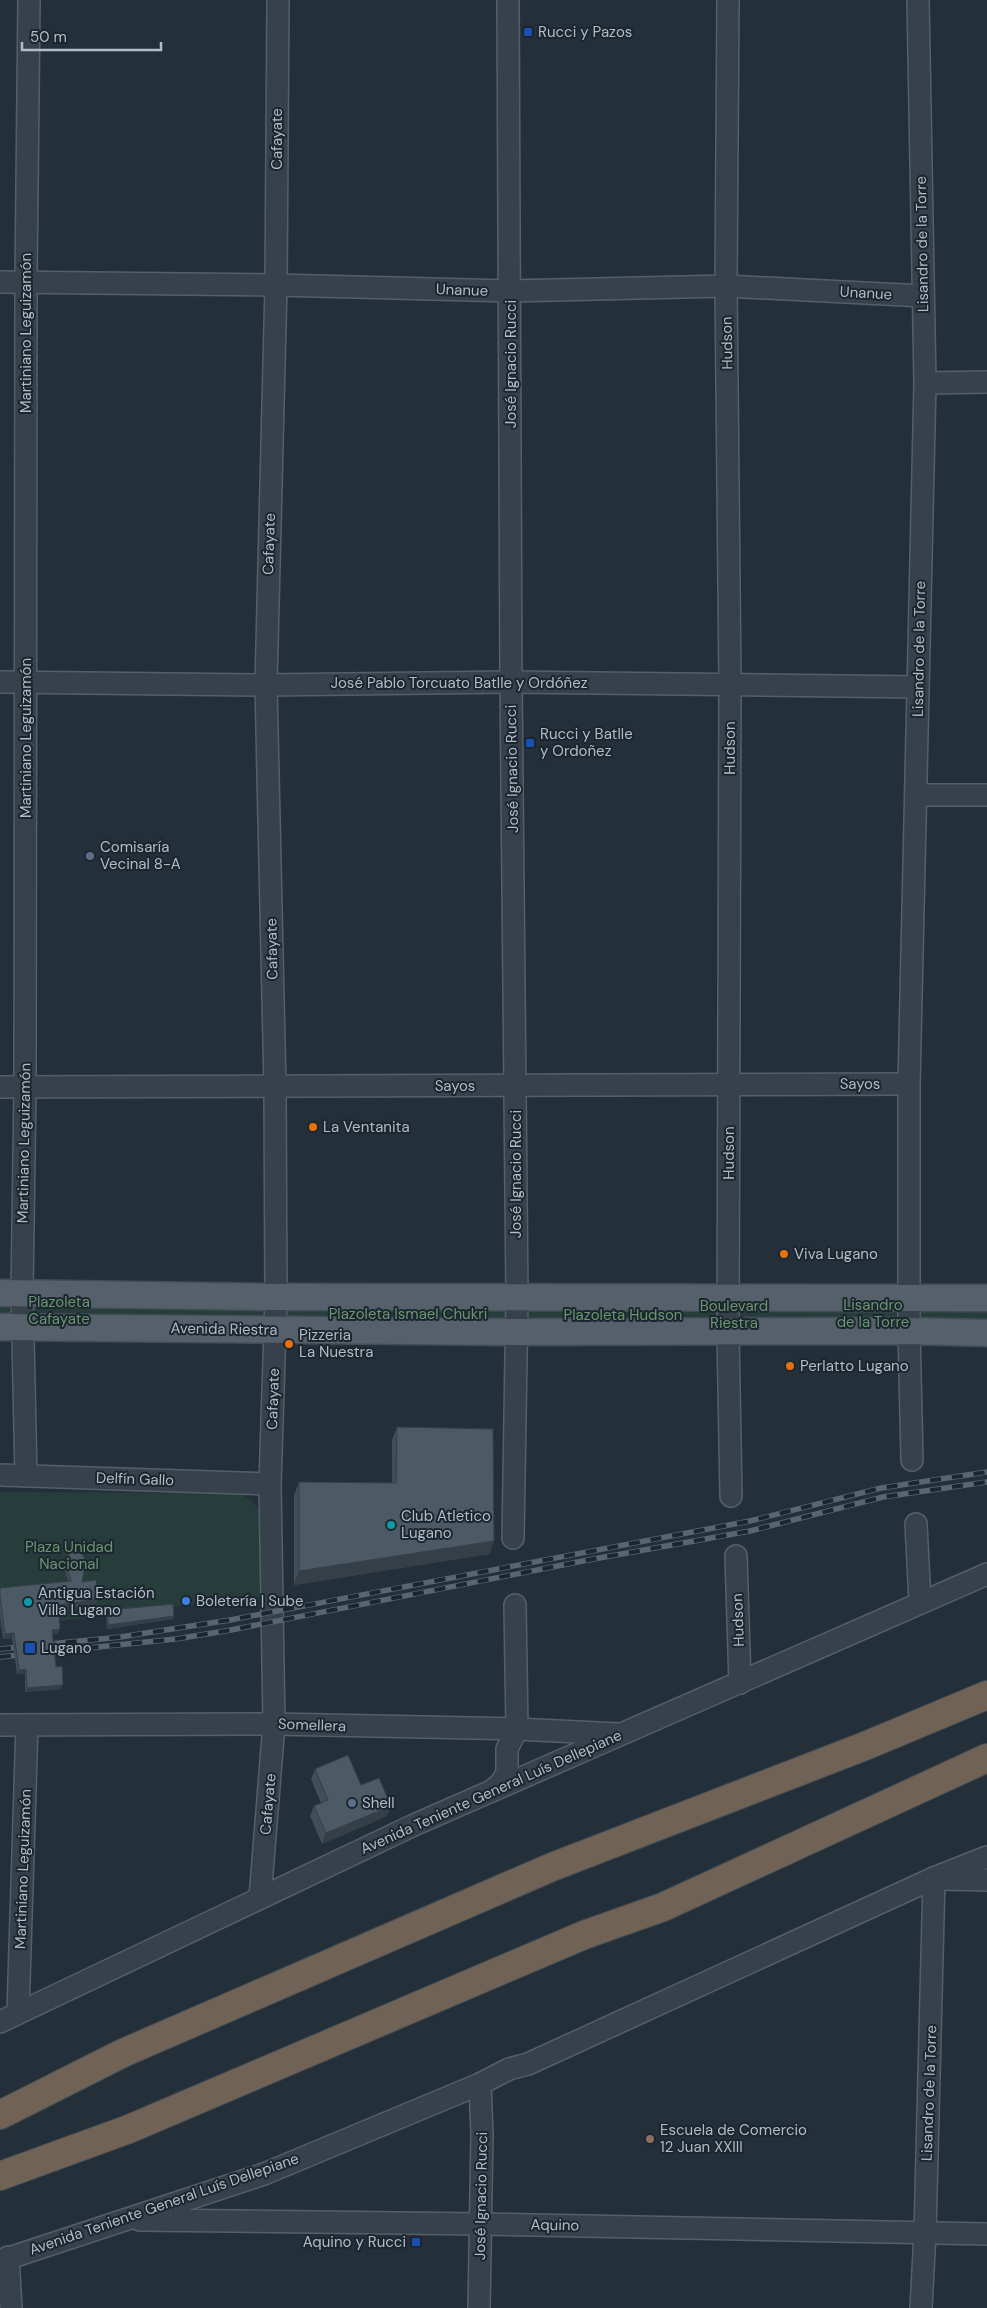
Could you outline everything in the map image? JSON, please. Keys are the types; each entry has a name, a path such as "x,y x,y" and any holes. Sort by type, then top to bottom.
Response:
{"highway":[{"path":"0,2114 123,2053 544,1871 856,1749 987,1695"},
{"path":"0,2176 129,2129 584,1935 663,1907 987,1758"}],"main road":[{"path":"11,1293 276,1297 987,1298"},
{"name":"Avenida Riestra","path":"11,1327 516,1332 909,1331 987,1333"}],"street":[{"name":"Martiniano Leguizamón","path":"26,1476 11,1327 11,1293 25,1087 26,282 29,0"},
{"name":"Cafayate","path":"260,1898 274,1724 270,1484 276,1297 275,1086 266,684 276,285 278,0"},
{"name":"José Ignacio Rucci","path":"508,0 511,682 517,1297 513,1538"},
{"name":"Hudson","path":"728,0 726,286 730,684 728,1084 730,1297 728,1332 731,1496"},
{"name":"Lisandro de la Torre","path":"909,1331 909,1084 925,383 918,0"},
{"name":"Unanue","path":"0,282 276,285 510,292 726,286 923,296"},
{"path":"925,383 987,382"},
{"name":"José Pablo Torcuato Batlle y Ordóñez","path":"0,682 266,684 511,682 918,688"},
{"path":"917,795 987,795"},
{"name":"Sayos","path":"0,1087 909,1084"},
{"path":"909,1331 912,1460"},
{"name":"Delfín Gallo","path":"0,1475 270,1484"},
{"path":"916,1524 920,1602"},
{"name":"Hudson","path":"736,1556 740,1683"},
{"name":"Avenida Teniente General Luís Dellepiane","path":"9,2018 379,1841 987,1574"},
{"path":"492,1791 501,1783 506,1772 507,1749 517,1729 515,1605"},
{"name":"Somellera","path":"0,1725 274,1724 517,1729 623,1734"},
{"name":"Martiniano Leguizamón","path":"9,2018 27,1726"},
{"name":"Avenida Teniente General Luís Dellepiane","path":"4,2259 264,2174 480,2084 509,2069 528,2064 934,1878 987,1857"},
{"name":"Lisandro de la Torre","path":"921,2308 925,2233 934,1878"},
{"path":"934,1878 987,1880"},
{"name":"José Ignacio Rucci","path":"479,2308 482,2134 480,2084"},
{"name":"Aquino","path":"123,2220 481,2224 987,2234"},
{"path":"4,2259 10,2308"}],"green space":[{"name":"Boulevard Riestra","path":"0,1293 987,1298 987,1333 0,1327"},
{"name":"Plaza Unidad Nacional","path":"0,1492 239,1493 252,1501 259,1510 260,1597 0,1628"}],"building":[{"name":"Club Atletico Lugano","path":"397,1427 493,1429 494,1541 299,1571 299,1482 396,1483"},
{"path":"72,1551 82,1553 86,1562 82,1582 96,1580 99,1598 79,1602 78,1604 78,1602 58,1605 60,1629 52,1630 56,1667 62,1666 63,1685 27,1688 26,1669 19,1670 14,1633 5,1634 0,1588 71,1581 65,1559"},
{"path":"173,1604 174,1616 108,1625 108,1610"},
{"name":"Shell","path":"348,1755 361,1785 379,1778 391,1806 326,1833 314,1806 328,1800 315,1769"}],"railway":[{"path":"0,1649 120,1637 230,1620 750,1521 881,1488 987,1472"},
{"path":"0,1657 176,1639 231,1630 588,1560 750,1531 883,1497 987,1482"}],"place":[{"name":"Rucci y Pazos","path":"528,32"},
{"name":"Rucci y Batlle y Ordoñez","path":"530,743"},
{"name":"Comisaría Vecinal 8-A","path":"90,856"},
{"name":"La Ventanita","path":"313,1127"},
{"name":"Viva Lugano","path":"784,1254"},
{"name":"Pizzeria La Nuestra","path":"289,1344"},
{"name":"Perlatto Lugano","path":"790,1366"},
{"name":"Club Atletico Lugano","path":"391,1525"},
{"name":"Boletería | Sube","path":"186,1601"},
{"name":"Antigua Estación Villa Lugano","path":"28,1602"},
{"name":"Lugano","path":"30,1648"},
{"name":"Shell","path":"352,1803"},
{"name":"Escuela de Comercio 12 Juan XXIII","path":"650,2139"},
{"name":"Aquino y Rucci","path":"416,2242"}],"park label":[{"name":"Plazoleta Cafayate","path":"59,1310"},
{"name":"Plazoleta Ismael Chukri","path":"408,1314"},
{"name":"Plazoleta Hudson","path":"623,1315"}]}
